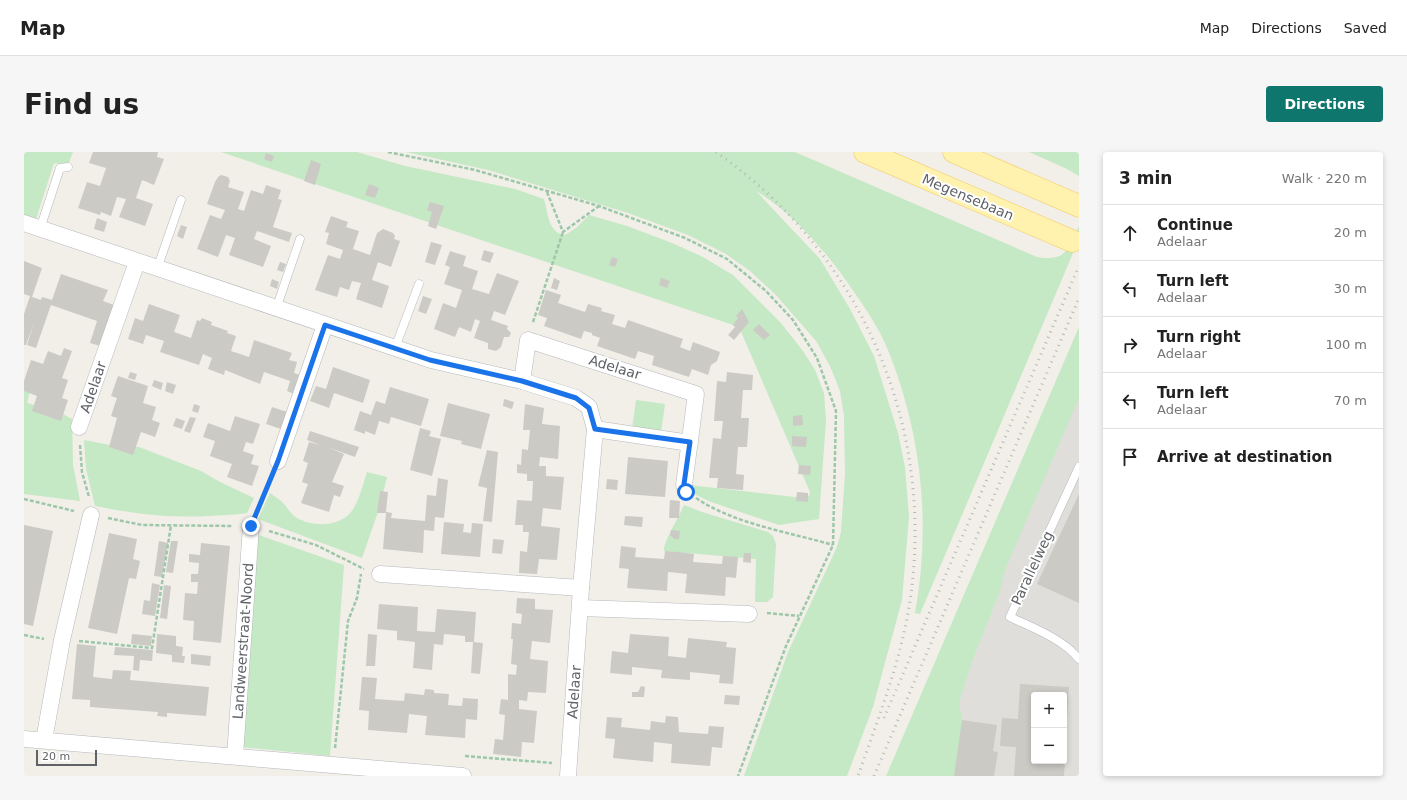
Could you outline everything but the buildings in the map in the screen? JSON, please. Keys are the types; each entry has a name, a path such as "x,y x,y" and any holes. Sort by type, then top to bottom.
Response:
{"main road":[{"name":"Megensebaan","path":"865,152 1072,241"},
{"path":"954,152 1079,206"}],"street":[{"name":"Adelaar","path":"24,223 430,360 522,381 576,398 589,408 595,429 581,588 568,776"},
{"name":"Adelaar","path":"79,427 137,262"},
{"path":"278,461 325,325"},
{"name":"Adelaar","path":"528,340 696,394 684,484"},
{"path":"522,381 528,340"},
{"path":"595,429 690,442"},
{"path":"44,740 62,640 91,515"},
{"name":"Landweerstraat-Noord","path":"235,756 251,526"},
{"path":"380,574 581,588"},
{"path":"580,608 749,614"},
{"path":"24,739 463,776"}],"lane":[{"path":"40,229 60,168 68,167"},
{"path":"157,269 181,200"},
{"path":"276,309 300,239"},
{"path":"396,348 419,284"},
{"name":"Parallelweg","path":"1079,467 1010,617 1040,631 1073,652 1079,659"}],"path":[{"path":"546,191 563,232"},
{"path":"528,340 563,232 599,206"},
{"name":"Adelaar","path":"79,427 82,472 92,509 91,515"},
{"path":"251,526 278,461"},
{"path":"684,484 686,492 708,506 741,519 833,544"},
{"path":"24,499 91,515 142,525 251,526 316,545 361,568 357,598 348,621 334,765"},
{"path":"62,640 152,648 171,525"},
{"path":"749,614 775,612 799,616"}],"shaded area":[{"path":"1079,359 1079,776 899,776"}],"green space":[{"path":"24,152 73,152 68,165 54,163 36,219 24,216"},
{"path":"221,152 357,152 405,166 515,189 544,199 550,222 559,233 565,235 576,228 589,215 627,226 672,243 701,256 733,275 781,323 803,351 815,370 824,393 826,420 819,519 779,525 711,502 696,495 689,485 803,498 809,496 810,492 739,327"},
{"path":"406,152 795,152 1037,257 1054,258 1065,252 1079,226 1079,239 920,614 915,613 920,580 922,548 923,515 920,482 910,418 890,355 868,312 840,272 802,227 780,207 756,191 820,259 850,309 874,356 898,433 905,467 909,517 902,600 873,707 847,776 744,776 788,652 837,547 841,532 845,474 844,416 840,391 830,366 816,341 776,295 750,271 726,254 688,235 628,213 488,170"},
{"path":"1029,152 1079,152 1079,176 1065,168"},
{"path":"1079,327 1079,398 1005,570 1000,591 973,659 959,703 962,720 962,776 886,776"},
{"path":"24,380 32,382 27,403 59,412 72,419 73,465 80,501 24,494"},
{"path":"636,400 665,404 661,432 632,429"},
{"path":"84,440 115,446 139,447 201,471 254,498 247,513 232,515 151,515 95,506 86,469"},
{"path":"367,472 387,477 379,509 362,558 258,519 270,493 282,502 291,513 303,521 326,524 340,521 354,508"},
{"path":"684,505 768,532 773,536 776,544 773,597 767,602 755,602 756,559 664,551 666,542"},
{"path":"256,534 344,565 330,756 241,747"}],"railway":[{"path":"716,152 767,193 811,240 848,292 877,349 898,409 911,471 915,536 910,601 895,668 858,776"},
{"path":"884,718 1079,266"},
{"path":"874,776 1079,298"}],"route":[{"path":"251,526 278,461 325,325 430,360 522,381 576,398 589,408 595,429 690,442 684,484 686,492"}]}
